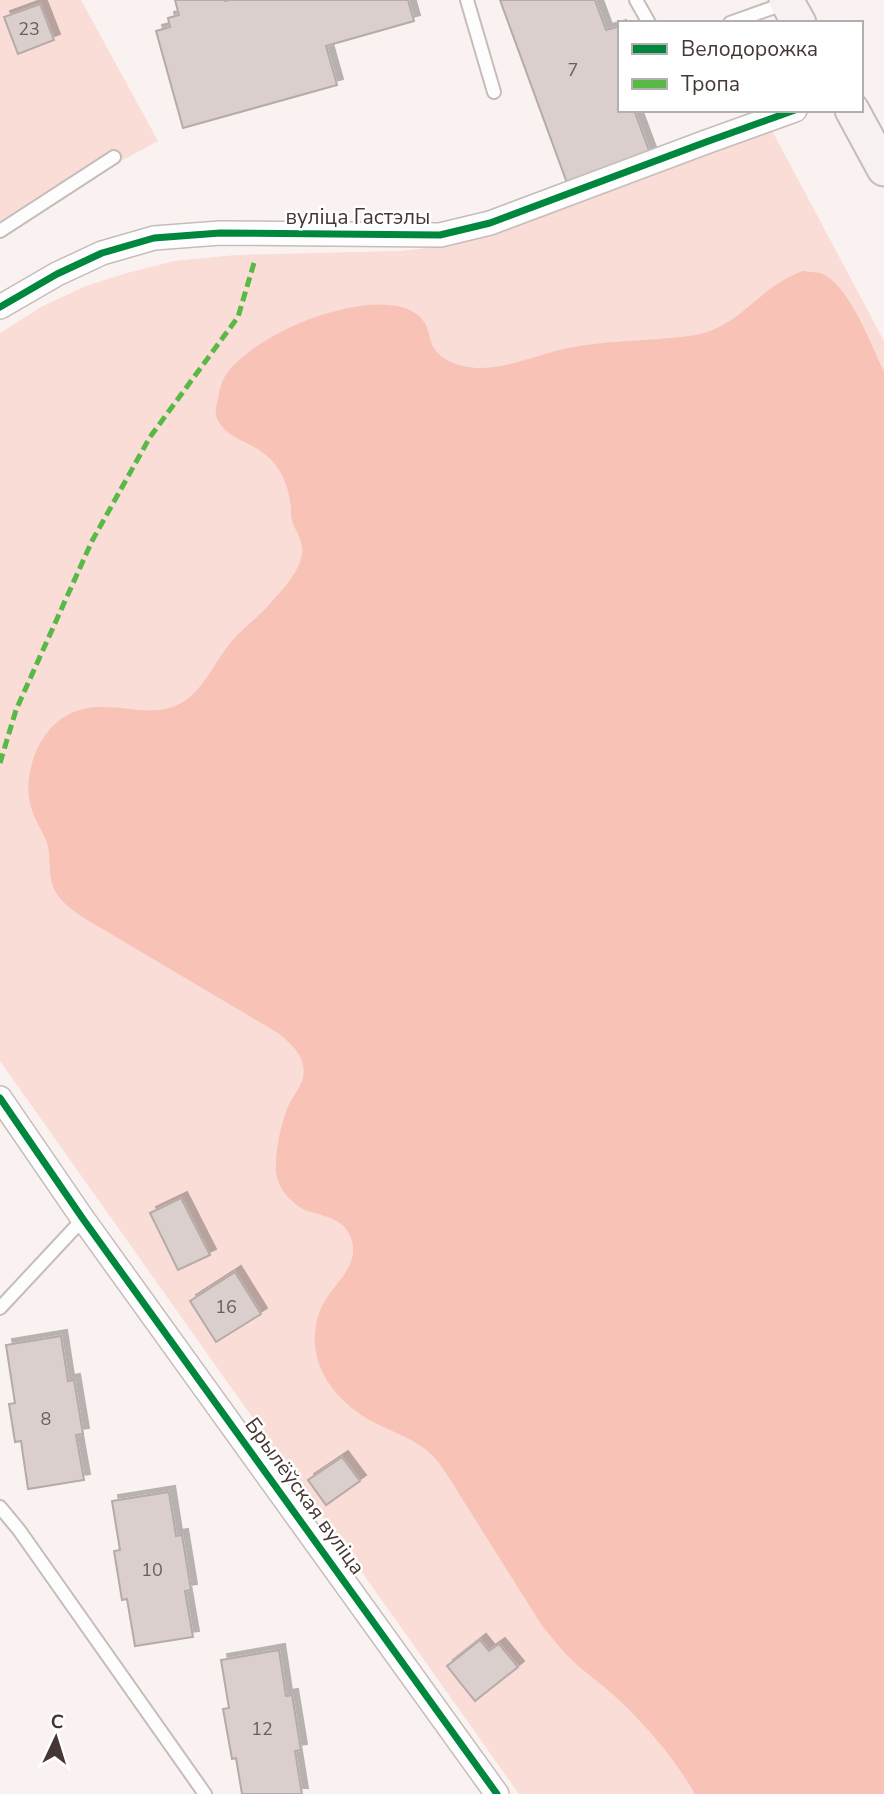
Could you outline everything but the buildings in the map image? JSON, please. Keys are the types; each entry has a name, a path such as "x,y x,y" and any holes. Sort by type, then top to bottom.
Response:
{"street":[{"name":"вуліца Гастэлы","path":"0,307 57,274 102,253 154,238 220,233 440,235 490,223 789,112"},
{"path":"863,122 884,169"},
{"name":"Брылёўская вуліца","path":"0,1098 83,1219 497,1794"}],"lane":[{"path":"467,0 494,92"},
{"path":"636,0 648,21"},
{"path":"737,21 792,6"},
{"path":"0,232 114,157"},
{"path":"0,1308 83,1219"},
{"path":"0,1507 205,1794"}],"shaded area":[{"path":"0,0 81,0 158,141 0,226"},
{"path":"769,125 884,341 884,1794 519,1794 0,1061 0,333 43,306 86,286 174,261 236,255 399,251 446,246 494,234"},
{"path":"803,271 820,273 831,279 840,289 858,316 884,372 884,1794 695,1794 670,1757 642,1724 616,1697 571,1659 541,1624 435,1458 412,1441 361,1415 331,1386 318,1362 315,1329 324,1303 350,1264 353,1247 343,1225 303,1209 287,1196 277,1179 277,1148 282,1124 304,1073 298,1054 278,1033 84,918 63,902 52,884 49,852 32,811 28,786 37,749 50,730 66,716 88,708 100,707 163,709 173,707 191,696 204,682 231,642 267,607 297,569 302,545 292,521 286,483 269,457 230,434 216,416 220,388 229,370 263,342 319,316 356,307 392,305 408,309 420,317 434,348 443,358 463,366 489,368 574,347 708,332 727,323 778,283"}],"marked path":[{"path":"0,763 16,710 92,541 150,437 238,317 254,263"}],"cycle path":[{"path":"0,307 57,274 102,253 154,238 220,233 440,235 490,223 789,112"},
{"path":"0,1098 83,1219 497,1794"}]}
